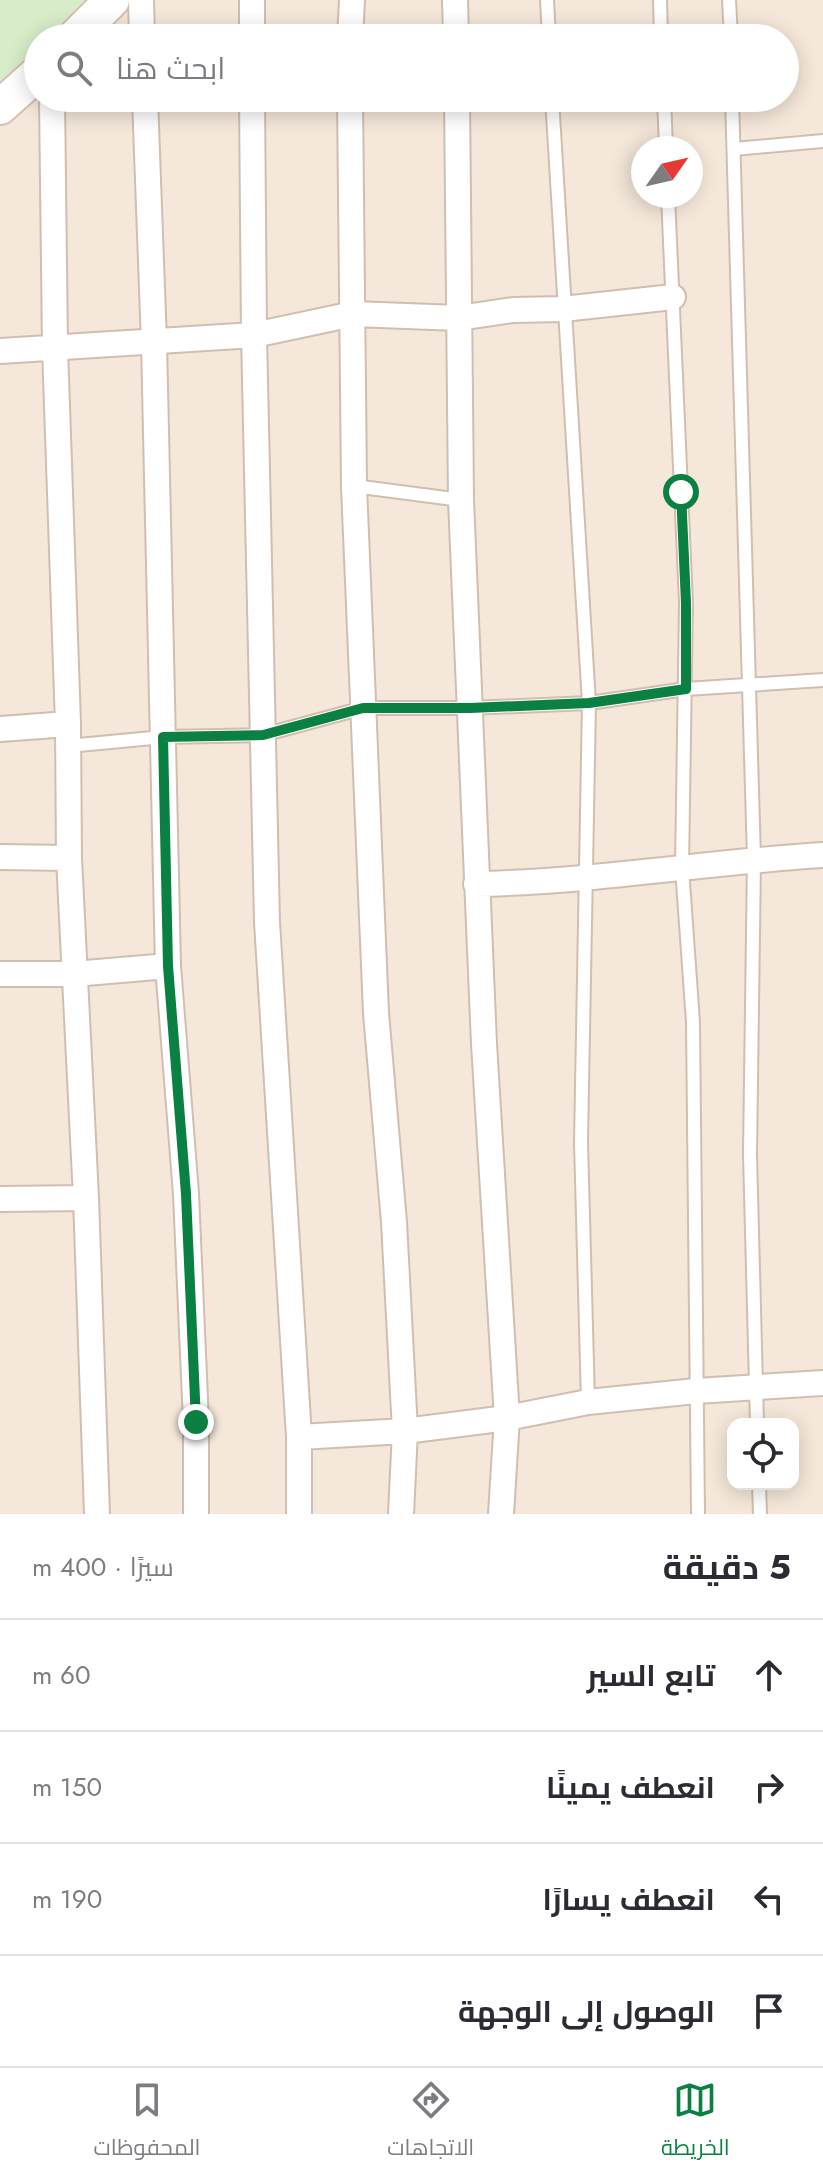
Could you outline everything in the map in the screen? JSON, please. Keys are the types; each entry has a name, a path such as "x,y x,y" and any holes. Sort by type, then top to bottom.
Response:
{"main road":[{"path":"88,24 112,0"},
{"path":"0,107 24,86"}],"street":[{"path":"141,0 142,24"},
{"path":"252,0 252,24"},
{"path":"351,24 352,0"},
{"path":"455,0 456,24"},
{"path":"52,112 55,348 69,858 86,1198 97,1514"},
{"path":"146,112 154,343 168,966 186,1194 196,1422 196,1514"},
{"path":"252,112 267,922 299,1437 299,1514"},
{"path":"350,112 354,486 376,1013 394,1222 405,1431 401,1514"},
{"path":"457,112 461,500 476,884 507,1418 501,1514"},
{"path":"0,351 254,335 353,314 459,318 513,310 563,309 673,297"},
{"path":"0,729 68,735"},
{"path":"476,884 540,882 754,859 823,855"},
{"path":"0,857 69,858"},
{"path":"0,974 74,974 168,966"},
{"path":"0,1199 86,1198"},
{"path":"299,1437 405,1431 507,1418 588,1402 823,1383"}],"lane":[{"path":"547,0 548,24"},
{"path":"660,0 661,24"},
{"path":"729,0 730,24"},
{"path":"553,112 589,703 581,1142 588,1402"},
{"path":"665,112 666,136"},
{"path":"733,112 754,859 750,1154 757,1418"},
{"path":"734,149 823,141"},
{"path":"669,208 686,603 682,868 693,1022 698,1514"},
{"path":"354,486 461,500"},
{"path":"68,735 263,735 363,708 589,703 686,689 823,680"},
{"path":"759,1490 760,1514"}],"shaded area":[{"path":"0,0 823,0 823,1514 0,1514"}],"green space":[{"path":"0,0 85,0 61,24 24,24 24,62 0,86"}],"route":[{"path":"196,1422 186,1194 168,966 163,737 263,735 363,708 589,703 686,689 681,492"}]}
